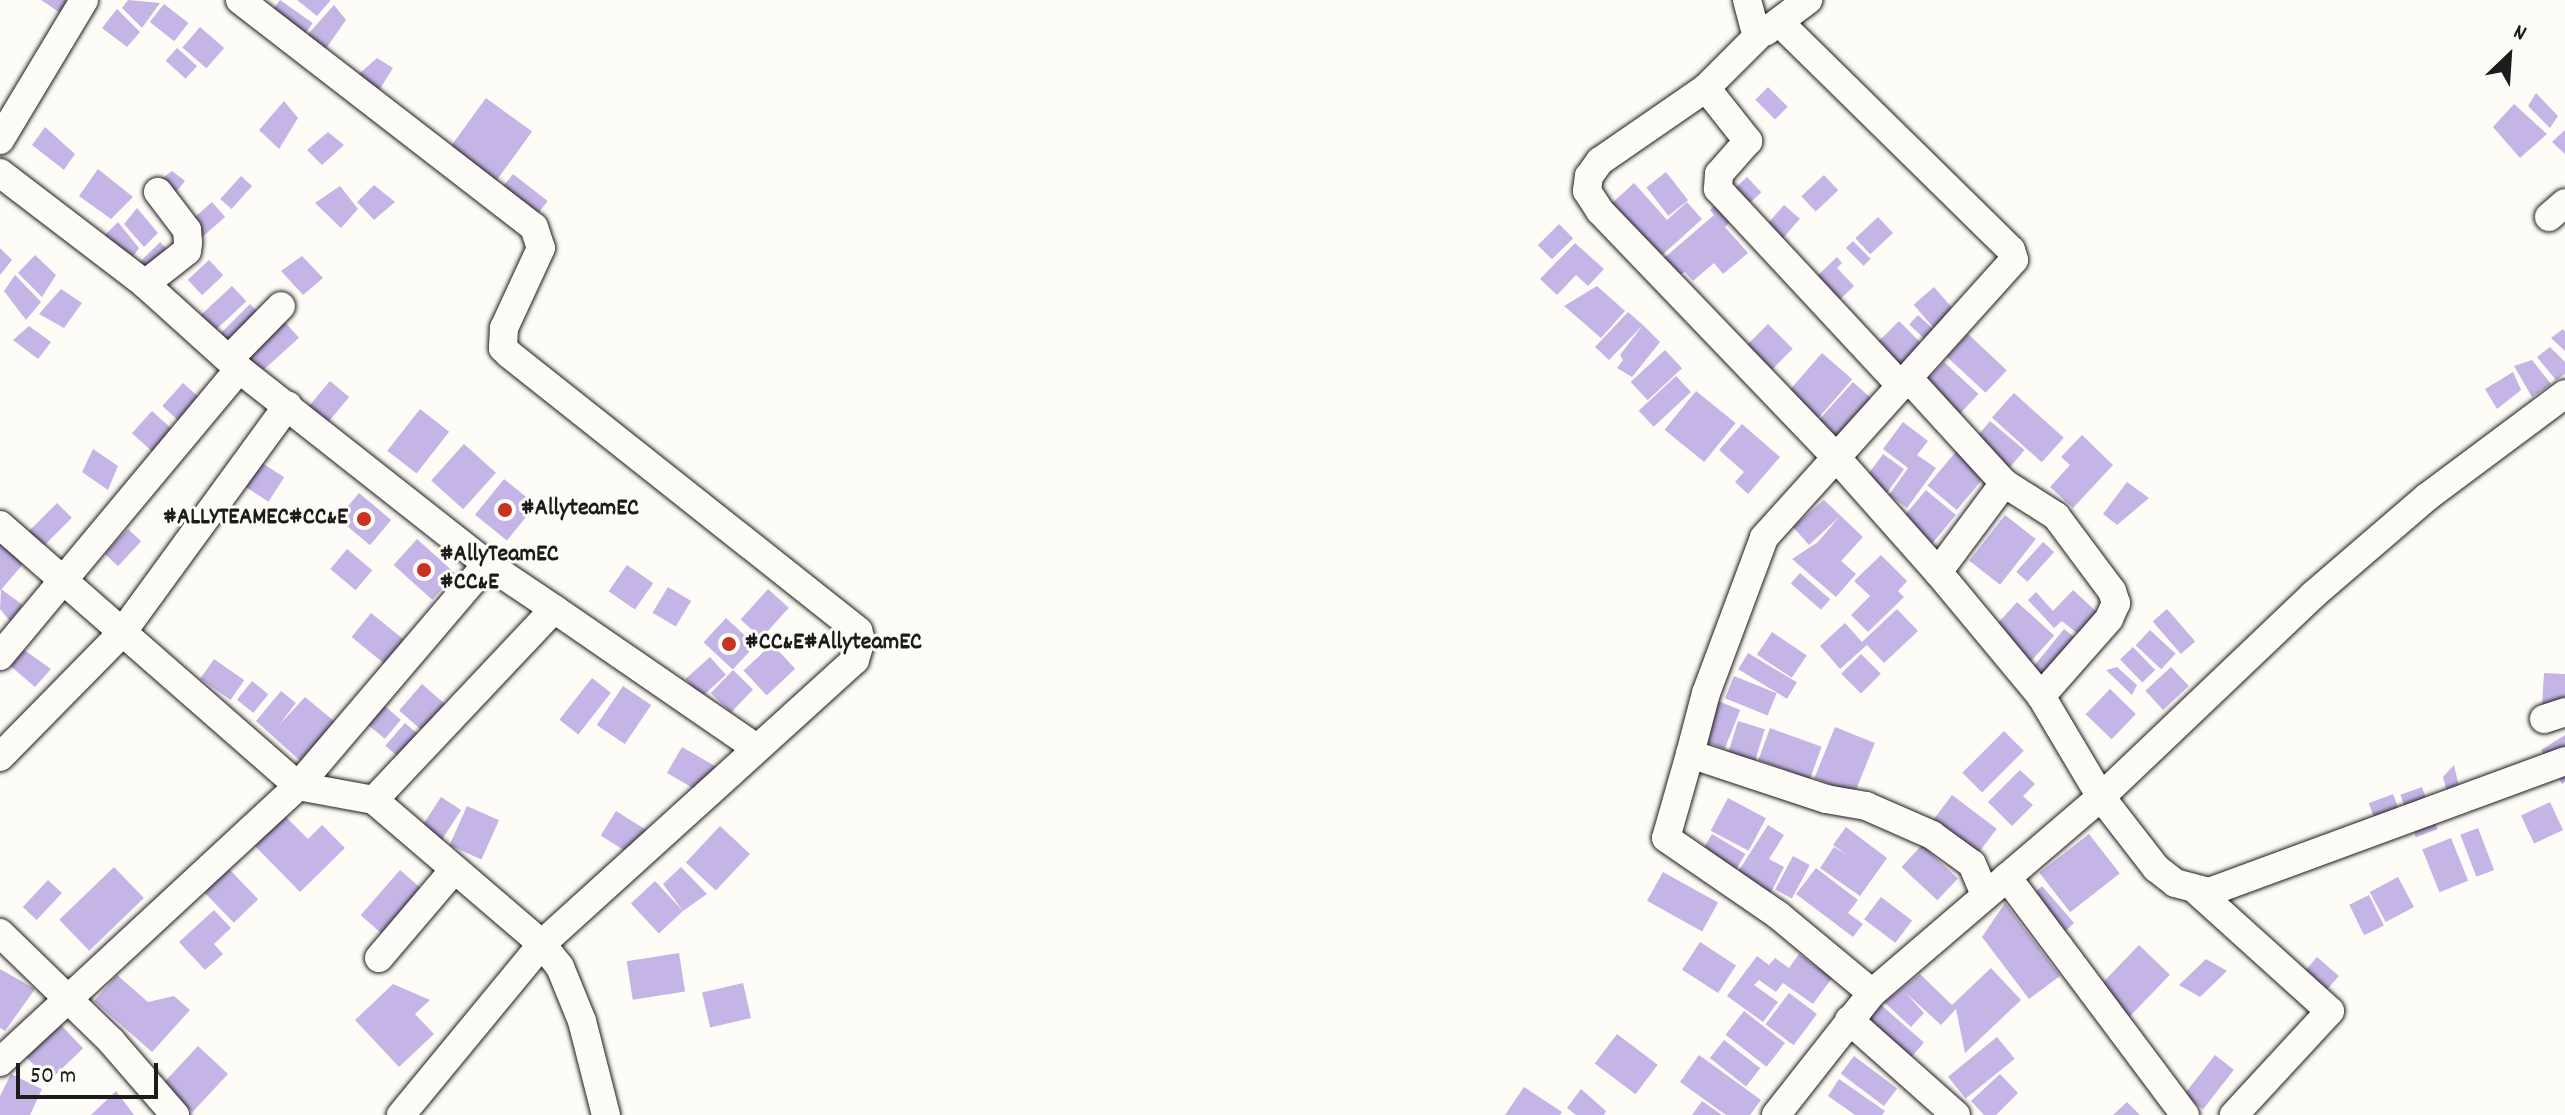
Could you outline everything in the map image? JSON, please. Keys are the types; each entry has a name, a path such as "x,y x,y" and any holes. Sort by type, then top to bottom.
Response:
{"street":[{"path":"0,140 84,0"},
{"path":"1747,0 1768,30 2011,250 2014,260 1905,383 1834,455 1782,514 1751,563 1706,693 1666,838 1778,915 1872,993"},
{"path":"1808,0 1768,30 1706,88 1600,161 1589,176 1587,191 1600,211 1834,455 1938,572 2041,696 2101,797 2156,868 2197,891 2330,1011 2234,1115"},
{"path":"247,2 534,227 541,248 504,328 503,348 858,631 861,640 855,660 755,747 542,944 401,1115"},
{"path":"1706,88 1748,141 1719,174 1718,189 2004,483 2056,516 2116,603 2109,619 2041,696"},
{"path":"0,173 145,284 234,364 487,564 755,747"},
{"path":"145,284 187,251 187,230 158,192"},
{"path":"0,656 281,306"},
{"path":"1776,1115 1872,993 2101,797 2313,595 2427,497 2565,394"},
{"path":"0,757 121,634 288,405"},
{"path":"1938,572 2004,483"},
{"path":"0,525 298,786 374,800 453,871 542,944 560,967 582,1021 606,1115"},
{"path":"0,1062 298,786 487,564"},
{"path":"374,800 554,609"},
{"path":"1690,754 1826,799 1866,806 1932,835 1972,864 1996,885 2185,1115"},
{"path":"2197,891 2225,887 2565,761"},
{"path":"379,958 453,871"},
{"path":"0,933 67,999 175,1115"},
{"path":"1849,1020 1956,1115"}],"building":[{"path":"41,0 76,0 65,16"},
{"path":"128,0 160,3 142,28 122,8"},
{"path":"280,0 313,23 302,39 269,16"},
{"path":"297,0 331,0 317,16"},
{"path":"164,4 188,23 174,41 150,22"},
{"path":"334,5 346,20 320,57 302,41"},
{"path":"117,9 140,32 127,47 102,28"},
{"path":"200,27 224,48 206,68 182,47"},
{"path":"177,48 197,66 186,79 166,61"},
{"path":"377,58 393,68 375,97 352,80"},
{"path":"1768,87 1788,107 1775,120 1755,100"},
{"path":"2536,93 2558,116 2550,128 2528,106"},
{"path":"486,98 532,132 496,181 450,147"},
{"path":"284,101 298,118 279,149 259,130"},
{"path":"2514,104 2547,134 2520,158 2493,127"},
{"path":"45,127 75,154 64,170 32,145"},
{"path":"2565,130 2565,154 2552,142"},
{"path":"328,132 344,145 322,165 307,150"},
{"path":"98,169 133,197 111,219 79,196"},
{"path":"172,171 185,181 171,198 154,185"},
{"path":"1666,172 1688,200 1668,216 1646,187"},
{"path":"513,174 548,201 538,214 503,187"},
{"path":"1824,175 1838,190 1816,212 1801,196"},
{"path":"241,176 252,186 231,209 220,199"},
{"path":"1747,177 1761,192 1736,216 1722,200"},
{"path":"1634,183 1667,220 1687,202 1702,219 1659,258 1611,204"},
{"path":"374,185 395,202 374,220 357,202"},
{"path":"340,186 358,209 341,228 315,203"},
{"path":"1719,201 1735,217 1725,227 1748,253 1723,274 1714,263 1693,281 1685,272 1678,275 1663,259 1714,215 1710,210"},
{"path":"212,202 225,217 200,239 187,224"},
{"path":"1784,205 1800,219 1780,241 1764,228"},
{"path":"137,208 158,233 144,247 124,224"},
{"path":"1878,217 1893,233 1870,254 1855,238"},
{"path":"118,222 139,248 128,264 98,242"},
{"path":"1559,224 1573,238 1552,259 1538,245"},
{"path":"1853,241 1871,259 1864,266 1846,248"},
{"path":"160,242 170,252 144,278 134,268"},
{"path":"1575,243 1604,269 1588,286 1576,275 1557,295 1540,279"},
{"path":"0,248 12,260 0,275"},
{"path":"35,255 56,275 42,297 18,273"},
{"path":"302,256 323,278 303,295 281,271"},
{"path":"1837,257 1842,263 1837,268 1854,286 1837,302 1815,278"},
{"path":"209,260 223,275 202,295 188,280"},
{"path":"15,275 41,302 26,320 4,291"},
{"path":"232,286 246,301 210,335 195,320"},
{"path":"1597,286 1625,311 1601,338 1564,306"},
{"path":"1934,287 1957,313 1937,331 1914,305"},
{"path":"61,289 82,303 64,328 39,314"},
{"path":"250,304 265,319 235,349 220,334"},
{"path":"1628,312 1643,325 1609,360 1595,347"},
{"path":"1918,315 1942,338 1933,347 1909,325"},
{"path":"283,320 299,338 257,376 241,358"},
{"path":"1899,321 1929,351 1904,375 1874,346"},
{"path":"1768,324 1793,349 1768,373 1743,349"},
{"path":"1643,325 1660,342 1632,377 1617,368 1623,360 1620,355"},
{"path":"29,326 51,342 38,359 13,340"},
{"path":"2563,329 2565,332 2565,351 2551,338"},
{"path":"1968,334 2007,370 1986,393 1947,357"},
{"path":"2550,347 2565,362 2565,374 2556,380 2537,357"},
{"path":"1665,350 1682,368 1648,400 1631,382"},
{"path":"1822,353 1852,379 1817,420 1787,394"},
{"path":"2532,360 2551,384 2532,397 2514,366"},
{"path":"1944,362 1978,394 1957,417 1922,385"},
{"path":"2513,372 2521,390 2497,409 2485,389"},
{"path":"1676,376 1691,392 1654,427 1639,411"},
{"path":"330,381 349,397 324,427 305,411"},
{"path":"1853,382 1875,402 1837,444 1815,424"},
{"path":"183,383 204,402 183,425 162,406"},
{"path":"1696,391 1736,423 1704,462 1665,430"},
{"path":"2014,393 2064,438 2042,462 1992,418"},
{"path":"420,409 449,432 417,474 387,451"},
{"path":"152,411 173,430 153,452 132,433"},
{"path":"1990,421 2024,450 2008,470 1973,441"},
{"path":"1903,422 1928,441 1917,455 1936,468 1907,508 1889,495 1908,468 1883,449"},
{"path":"1742,424 1780,457 1748,494 1735,482 1744,472 1719,450"},
{"path":"2082,435 2113,465 2073,508 2050,487 2070,465 2061,457"},
{"path":"464,444 496,473 463,509 431,480"},
{"path":"1959,448 1988,472 1957,510 1928,486"},
{"path":"93,449 118,466 108,490 82,472"},
{"path":"1883,454 1904,469 1887,493 1866,477"},
{"path":"259,461 284,477 268,502 243,485"},
{"name":"#AllyteamEC","path":"504,479 536,505 507,541 475,515"},
{"path":"2127,482 2149,498 2117,525 2103,514"},
{"path":"1926,490 1956,515 1930,546 1900,521"},
{"name":"#ALLYTEAMEC#CC&E","path":"359,493 391,520 370,545 338,518"},
{"path":"1824,500 1863,537 1841,561 1856,574 1836,597 1792,559 1818,542 1839,517 1809,545 1793,527"},
{"path":"57,503 72,518 43,547 28,532"},
{"path":"2005,515 2036,539 2000,585 1969,561"},
{"path":"128,529 141,541 118,566 105,554"},
{"path":"0,532 29,557 0,591"},
{"name":"#AllyTeamEC #CC&E","path":"417,539 456,574 432,600 394,565"},
{"path":"2043,542 2054,552 2027,582 2016,572"},
{"path":"347,549 372,570 356,590 330,569"},
{"path":"1881,555 1907,581 1898,591 1904,597 1868,632 1851,615 1870,596 1854,581"},
{"path":"627,565 653,583 635,610 609,591"},
{"path":"1800,573 1830,599 1821,610 1791,584"},
{"path":"668,587 691,601 676,627 653,613"},
{"path":"1,589 23,605 10,621 0,609"},
{"path":"768,589 789,608 761,638 741,619"},
{"path":"2073,590 2098,613 2078,634 2062,621 2054,628 2028,600 2036,592 2053,611"},
{"path":"2017,602 2054,635 2031,661 1994,628"},
{"path":"1897,609 1918,631 1884,663 1867,645 1840,669 1820,646 1845,623 1862,642"},
{"path":"2167,609 2195,641 2181,654 2153,621"},
{"path":"371,613 407,642 387,666 351,637"},
{"name":"#CC&E#AllyteamEC","path":"726,618 755,645 733,669 703,642"},
{"path":"2064,629 2081,643 2050,682 2033,668"},
{"path":"2150,630 2176,654 2161,669 2136,645"},
{"path":"1772,632 1807,655 1792,678 1757,654"},
{"path":"772,644 795,669 767,695 743,671"},
{"path":"20,647 51,669 35,687 7,663"},
{"path":"2133,647 2155,670 2142,683 2120,660"},
{"path":"1748,653 1797,682 1787,699 1738,669"},
{"path":"1861,654 1881,674 1861,694 1841,674"},
{"path":"710,657 726,675 702,697 685,679"},
{"path":"214,659 244,680 231,700 200,679"},
{"path":"2117,667 2137,685 2132,695 2106,670"},
{"path":"2171,667 2189,686 2163,710 2145,691"},
{"path":"733,670 753,689 731,712 711,693"},
{"path":"2544,673 2565,674 2565,702 2542,707"},
{"path":"1734,676 1777,693 1768,715 1725,698"},
{"path":"592,678 611,693 578,735 559,720"},
{"path":"252,681 268,694 253,713 237,700"},
{"path":"422,684 446,705 423,731 399,710"},
{"path":"623,686 651,705 625,744 597,725"},
{"path":"2110,689 2136,714 2112,739 2086,714"},
{"path":"281,691 296,703 279,725 305,697 340,726 306,766 256,721"},
{"path":"1718,701 1740,710 1725,749 1702,740"},
{"path":"381,703 401,720 385,739 365,722"},
{"path":"1738,721 1765,729 1755,761 1728,753"},
{"path":"405,723 422,738 403,761 385,746"},
{"path":"1835,727 1875,743 1854,794 1814,778"},
{"path":"1770,728 1822,747 1810,779 1758,760"},
{"path":"2004,731 2024,751 1982,793 1962,773"},
{"path":"2565,735 2565,782 2562,784 2541,750"},
{"path":"682,747 716,766 701,792 667,773"},
{"path":"2454,765 2464,808 2452,811 2443,777"},
{"path":"2020,770 2035,784 2023,796 2033,805 2012,826 1988,802"},
{"path":"2422,787 2437,829 2416,837 2400,795"},
{"path":"2393,794 2408,833 2384,843 2369,803"},
{"path":"1952,795 1997,829 1976,856 1932,822"},
{"path":"441,797 461,810 440,843 420,830"},
{"path":"1728,798 1766,818 1749,851 1711,831"},
{"path":"2550,802 2563,830 2534,844 2521,816"},
{"path":"467,806 499,820 481,860 450,845"},
{"path":"616,811 649,832 634,856 601,836"},
{"path":"284,815 308,839 322,825 345,848 300,892 254,845"},
{"path":"1768,825 1784,835 1769,859 1784,867 1768,898 1734,878"},
{"path":"720,826 750,854 716,891 686,863"},
{"path":"1846,827 1887,858 1860,896 1820,868 1834,847 1847,855 1833,845"},
{"path":"2478,828 2494,870 2476,877 2460,835"},
{"path":"1712,834 1745,854 1732,876 1699,856"},
{"path":"2089,834 2120,873 2070,912 2039,873"},
{"path":"2451,838 2468,881 2439,892 2422,850"},
{"path":"1922,845 1958,878 1937,900 1902,867"},
{"path":"1793,856 1810,865 1792,898 1775,890"},
{"path":"114,867 144,898 89,951 59,920"},
{"path":"681,867 707,894 683,911 663,884"},
{"path":"1816,868 1858,900 1848,913 1863,924 1853,937 1796,894"},
{"path":"229,869 258,899 234,923 205,893"},
{"path":"400,870 424,891 385,936 361,915"},
{"path":"1663,872 1718,903 1702,931 1647,901"},
{"path":"2398,877 2414,907 2386,922 2370,892"},
{"path":"48,880 62,893 37,920 23,907"},
{"path":"655,881 683,911 659,933 631,904"},
{"path":"2042,886 2074,923 2061,934 2029,897"},
{"path":"2369,895 2384,926 2364,935 2349,905"},
{"path":"1881,897 1912,920 1895,943 1864,919"},
{"path":"2005,903 2060,976 2029,999 1982,937"},
{"path":"214,910 231,928 214,944 223,954 205,970 179,942"},
{"path":"1700,942 1736,965 1718,993 1682,970"},
{"path":"2139,945 2170,975 2124,1022 2093,992"},
{"path":"679,953 685,992 633,1000 627,961"},
{"path":"1799,954 1832,978 1813,1004 1783,983 1776,992 1759,980 1754,985 1778,1002 1763,1022 1727,996 1757,956 1769,965 1775,958 1789,968"},
{"path":"2317,957 2339,976 2309,1011 2287,992"},
{"path":"2206,959 2227,971 2200,997 2179,985"},
{"path":"1991,968 2021,1000 1965,1053 1956,1009 1941,1025 1906,993 1924,1013 1911,1027 1884,1002 1920,974 1952,1005"},
{"path":"0,969 35,989 5,1031 0,1028"},
{"path":"117,975 148,1002 174,996 190,1010 152,1052 94,1001"},
{"path":"743,983 751,1018 710,1028 702,992"},
{"path":"393,984 430,1000 415,1014 434,1034 399,1067 355,1020"},
{"path":"1789,993 1817,1014 1793,1045 1766,1024"},
{"path":"1881,1005 1924,1042 1906,1064 1863,1026"},
{"path":"1744,1011 1785,1043 1767,1067 1726,1035"},
{"path":"54,1018 83,1048 49,1081 20,1051"},
{"path":"1617,1034 1658,1065 1635,1094 1595,1064"},
{"path":"1997,1037 2015,1059 1966,1098 1948,1077"},
{"path":"1724,1040 1760,1068 1746,1086 1710,1058"},
{"path":"198,1046 228,1074 193,1112 163,1084"},
{"path":"1699,1055 1761,1100 1750,1115 1726,1115 1680,1082"},
{"path":"2215,1055 2234,1070 2203,1109 2184,1094"},
{"path":"1854,1056 1897,1088 1884,1106 1841,1074"},
{"path":"11,1074 42,1089 30,1115 0,1115 0,1096"},
{"path":"2000,1074 2018,1093 1996,1115 1984,1115 1971,1101"},
{"path":"1839,1079 1885,1111 1882,1115 1855,1115 1828,1096"},
{"path":"1524,1087 1562,1112 1560,1115 1505,1115"},
{"path":"1581,1089 1606,1111 1604,1115 1576,1115 1567,1108"},
{"path":"116,1091 134,1115 91,1115"},
{"path":"1702,1101 1722,1115 1692,1115"},
{"path":"2127,1102 2140,1115 2113,1115"}],"place":[{"name":"#AllyteamEC","path":"505,510"},
{"name":"#ALLYTEAMEC#CC&E","path":"364,519"},
{"name":"#AllyTeamEC #CC&E","path":"424,570"},
{"name":"#CC&E#AllyteamEC","path":"729,644"}]}
